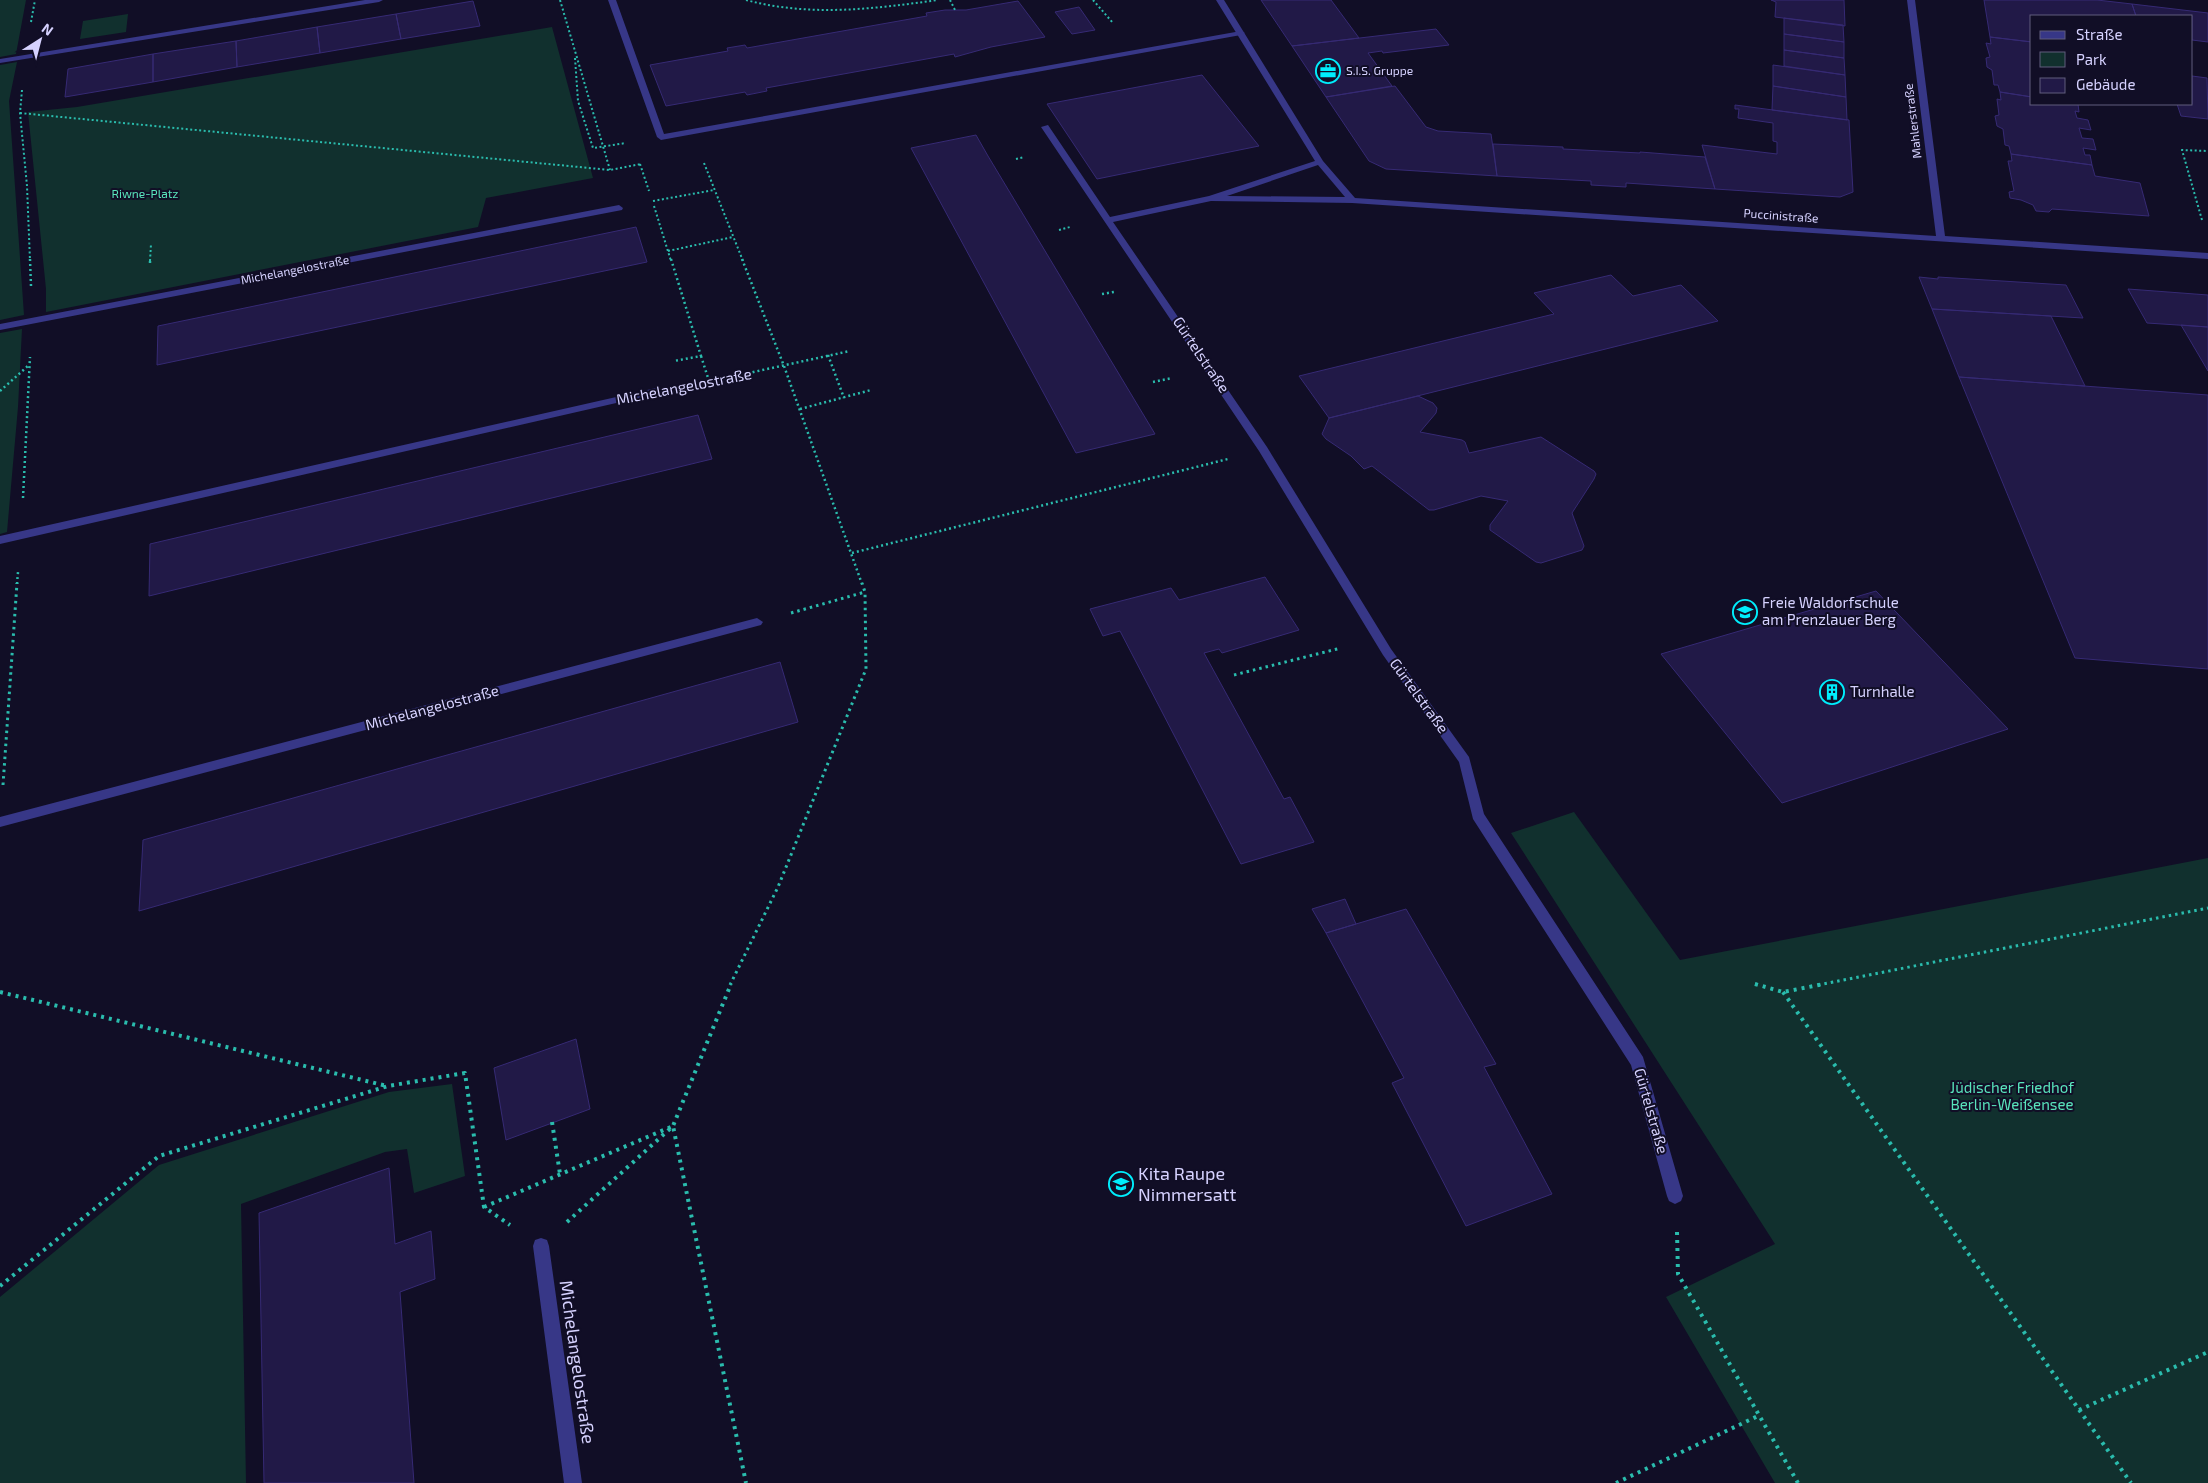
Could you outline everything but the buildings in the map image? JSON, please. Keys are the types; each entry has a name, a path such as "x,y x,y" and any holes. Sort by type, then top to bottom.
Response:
{"street":[{"path":"0,61 379,0"},
{"path":"612,0 661,137 1241,33"},
{"path":"1220,0 1320,162 1352,200"},
{"name":"Mahlerstraße","path":"1911,0 1941,238"},
{"name":"Gürtelstraße","path":"1045,127 1263,449 1386,652 1466,761 1478,815 1638,1062 1676,1196"},
{"path":"1108,220 1211,198 1320,162"},
{"path":"1211,198 1352,200"},
{"name":"Puccinistraße","path":"1352,200 2208,256"},
{"name":"Michelangelostraße","path":"0,328 619,208"},
{"name":"Michelangelostraße","path":"0,540 656,391"},
{"name":"Michelangelostraße","path":"0,822 757,622"},
{"name":"Michelangelostraße","path":"541,1246 573,1483"}],"path":[{"path":"33,321 27,186 20,114 35,0"},
{"path":"560,0 610,170"},
{"path":"746,0 794,10 850,10 938,0"},
{"path":"950,0 955,10"},
{"path":"575,53 578,101 593,148 604,146"},
{"path":"20,114 589,168"},
{"path":"2204,224 2182,150 2208,151"},
{"path":"0,1286 159,1156 388,1086 465,1073 484,1207 541,1246 673,1126 732,981 778,887 866,669 865,592 784,366 704,162"},
{"path":"640,164 709,381"},
{"path":"619,208 714,190"},
{"path":"668,251 733,237"},
{"path":"1102,294 1120,291"},
{"name":"Michelangelostraße","path":"656,391 784,366 850,350"},
{"path":"828,355 844,398"},
{"path":"672,362 701,356"},
{"path":"0,391 29,365"},
{"path":"1153,382 1174,378"},
{"path":"800,409 871,390"},
{"path":"852,553 1263,449"},
{"path":"757,622 865,592"},
{"path":"1234,675 1344,647"},
{"path":"1755,984 1783,992 2208,908"},
{"path":"0,992 388,1086"},
{"path":"1783,992 2131,1483"},
{"path":"552,1122 560,1174"},
{"path":"484,1207 673,1126"},
{"path":"673,1126 746,1483"},
{"path":"1676,1196 1678,1274 1798,1483"},
{"path":"2079,1410 2208,1352"},
{"path":"1616,1483 1758,1416"}],"green space":[{"path":"0,0 26,0 16,54 0,57"},
{"path":"128,14 126,32 80,39 83,21"},
{"name":"Riwne-Platz","path":"552,27 593,178 486,198 478,227 46,312 46,289 28,112 77,107"},
{"path":"17,62 9,101 24,315 0,320 0,65"},
{"path":"22,329 18,407 7,532 0,534 0,333"},
{"name":"Jüdischer Friedhof Berlin-Weißensee","path":"1574,812 1680,960 2208,858 2208,1483 1775,1483 1666,1297 1775,1244 1511,833"},
{"path":"452,1084 465,1176 414,1193 407,1149 385,1152 241,1204 246,1483 0,1483 0,1297 159,1165 389,1092"}],"place":[{"name":"S.I.S. Gruppe","path":"1328,71"},
{"name":"Freie Waldorfschule am Prenzlauer Berg","path":"1745,612"},
{"name":"Turnhalle","path":"1832,692"},
{"name":"Kita Raupe Nimmersatt","path":"1121,1184"}]}
